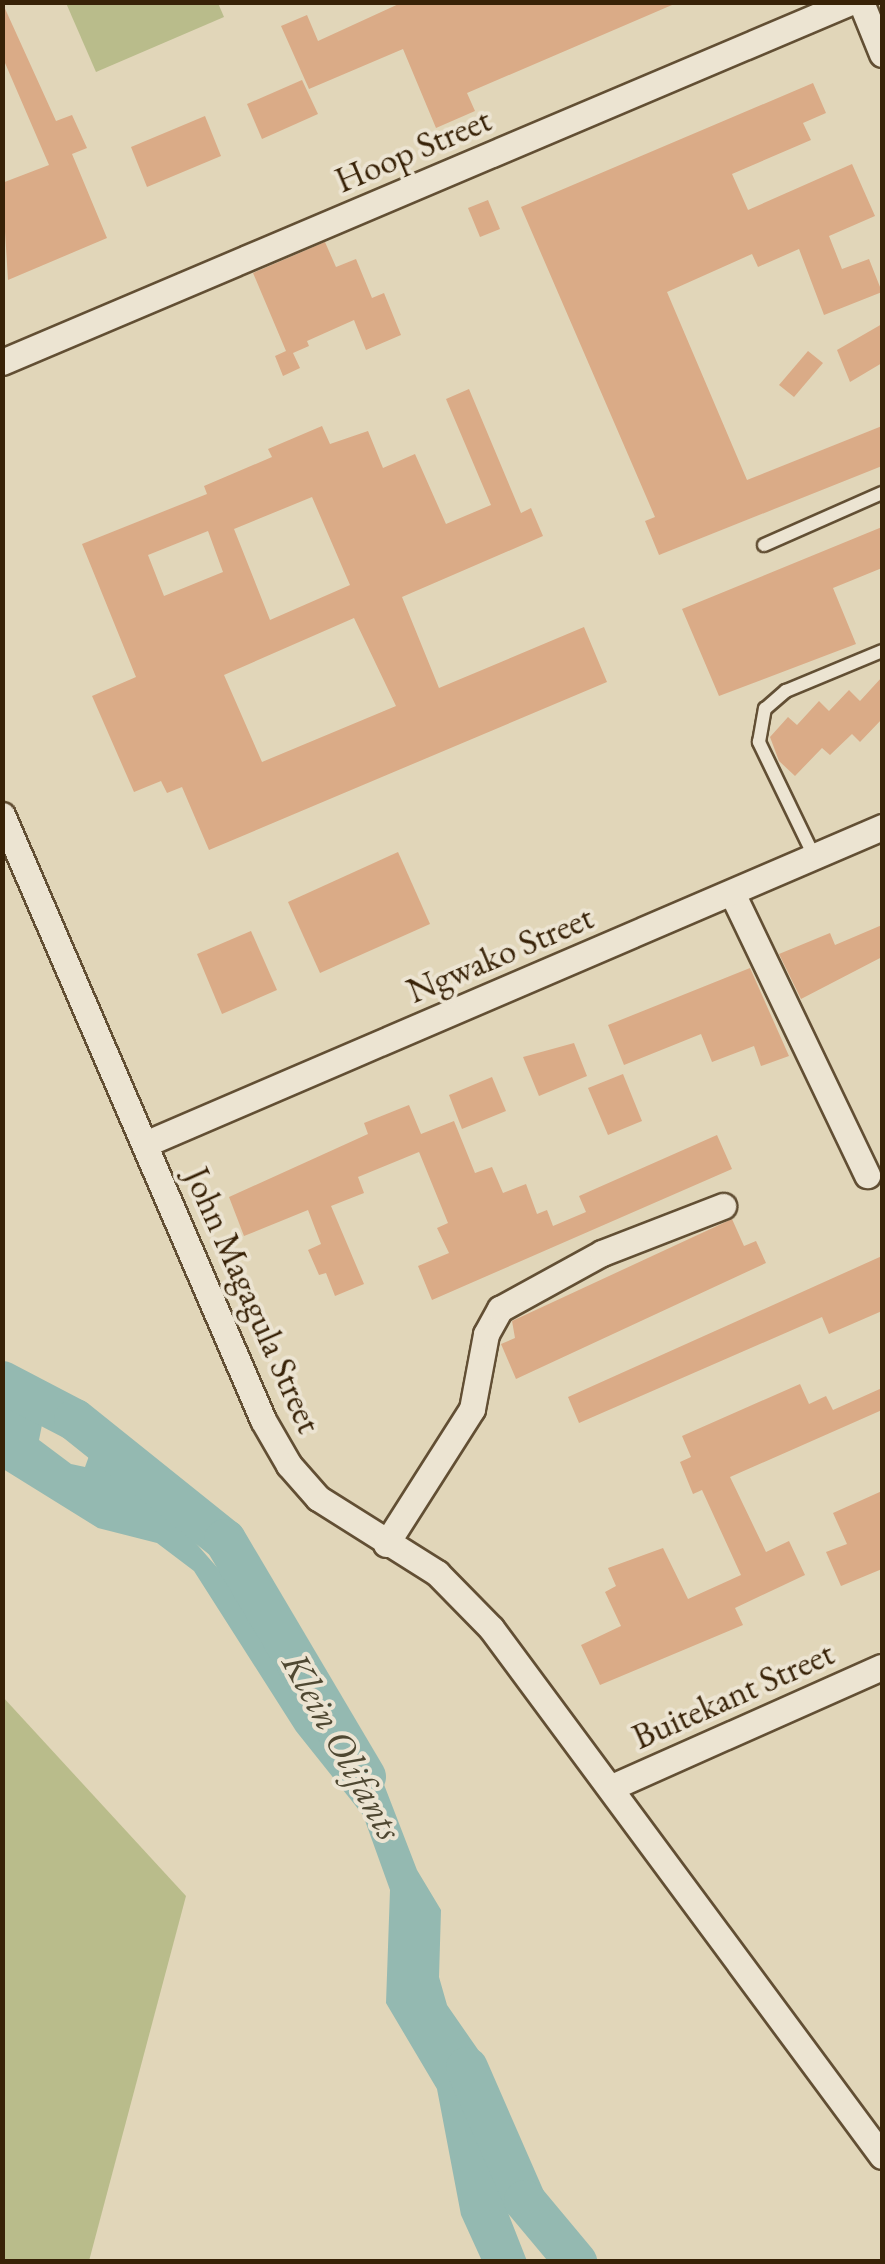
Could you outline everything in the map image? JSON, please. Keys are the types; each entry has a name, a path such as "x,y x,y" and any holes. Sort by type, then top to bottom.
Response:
{"street":[{"name":"Hoop Street","path":"2,362 850,2"},
{"path":"860,2 882,54"},
{"name":"John Magagula Street","path":"2,816 262,1420 318,1498 437,1573 491,1628 882,2156"},
{"name":"Ngwako Street","path":"145,1144 882,827"},
{"path":"732,893 866,1176"},
{"path":"386,1544 472,1409 486,1334 500,1309 588,1260 724,1206"},
{"name":"Buitekant Street","path":"612,1787 882,1667"}],"lane":[{"path":"764,545 882,493"},
{"path":"814,856 759,742 765,709 786,691 882,652"}],"green space":[{"path":"66,3 218,3 224,17 96,72"},
{"path":"2,1696 186,1896 89,2261 3,2261"}],"water":[{"path":"2,1373 54,1400 55,1419 42,1425 39,1440 71,1464 85,1467 93,1445 121,1448 155,1471 171,1490 179,1524 243,1597 300,1698 373,1756 417,1870 441,1910 439,1977 447,2005 481,2054 492,2104 494,2177 527,2261 482,2261 461,2215 437,2089 386,2003 390,1890 363,1815 296,1731 194,1571 157,1543 98,1528 3,1469"}],"building":[{"path":"2,2 56,121 72,115 87,148 72,154 107,238 8,280 2,183 49,165 2,56"},
{"path":"403,2 679,2 467,93 475,111 436,128 403,49 309,89 281,26 307,15 318,41"},
{"path":"302,80 318,114 262,139 247,104"},
{"path":"813,83 826,113 803,123 811,140 732,174 748,210 852,164 875,216 829,236 842,269 869,259 882,292 824,315 799,249 758,267 752,254 667,292 747,480 882,426 882,466 659,555 645,521 655,517 521,207"},
{"path":"205,116 221,156 147,187 131,147"},
{"path":"488,200 500,229 480,237 468,208"},
{"path":"325,242 336,267 356,259 372,298 384,293 401,335 366,350 354,320 307,341 309,346 293,353 300,368 283,376 275,356 286,351 253,273"},
{"path":"882,324 882,363 850,382 837,350"},
{"path":"808,351 823,363 794,397 779,385"},
{"path":"469,389 521,513 531,508 543,536 402,597 439,688 584,627 607,682 209,850 182,787 167,793 161,781 134,792 92,696 136,677 82,544 207,494 204,486 272,457 268,449 322,426 330,444 368,431 383,468 415,454 446,524 491,505 446,399","holes":["312,497 350,585 270,620 234,529","208,531 223,572 164,596 148,555","354,618 396,706 262,762 224,675"]},
{"path":"882,527 882,568 833,588 856,644 719,696 682,609"},
{"path":"882,677 882,719 860,742 852,734 830,755 822,748 795,776 779,761 770,737 788,717 797,725 819,701 829,711 849,690 860,701"},
{"path":"398,852 430,924 320,973 288,902"},
{"path":"882,925 882,957 801,999 779,954 830,933 835,945"},
{"path":"251,931 277,990 222,1014 197,954"},
{"path":"750,968 789,1056 761,1066 754,1046 712,1062 701,1034 624,1065 608,1025"},
{"path":"574,1043 587,1076 539,1096 523,1057"},
{"path":"623,1074 642,1121 608,1135 588,1088"},
{"path":"492,1077 506,1111 462,1129 449,1095"},
{"path":"409,1105 421,1134 454,1121 475,1173 492,1167 503,1193 526,1184 537,1214 547,1210 553,1226 586,1212 579,1196 717,1135 732,1169 432,1300 418,1266 449,1253 437,1228 448,1223 419,1152 358,1177 364,1193 331,1206 364,1284 335,1296 326,1273 319,1275 308,1250 321,1244 308,1210 244,1236 229,1197 368,1134 364,1123"},
{"path":"732,1219 744,1246 756,1241 766,1263 516,1379 501,1344 515,1338 512,1321"},
{"path":"882,1256 882,1311 829,1334 822,1317 579,1423 568,1397"},
{"path":"800,1384 809,1404 826,1396 833,1410 882,1388 882,1410 730,1477 766,1552 789,1541 805,1575 735,1608 743,1625 600,1685 581,1645 621,1626 605,1592 616,1586 608,1568 663,1548 688,1599 741,1575 702,1490 693,1494 680,1462 691,1457 682,1436"},
{"path":"882,1491 882,1569 841,1586 826,1552 847,1544 833,1513"}],"waterway":[{"name":"Klein Olifants","path":"2,1382 75,1420 225,1540 365,1777"},
{"name":"Klein Olifants","path":"467,2068 525,2201 576,2262"}]}
